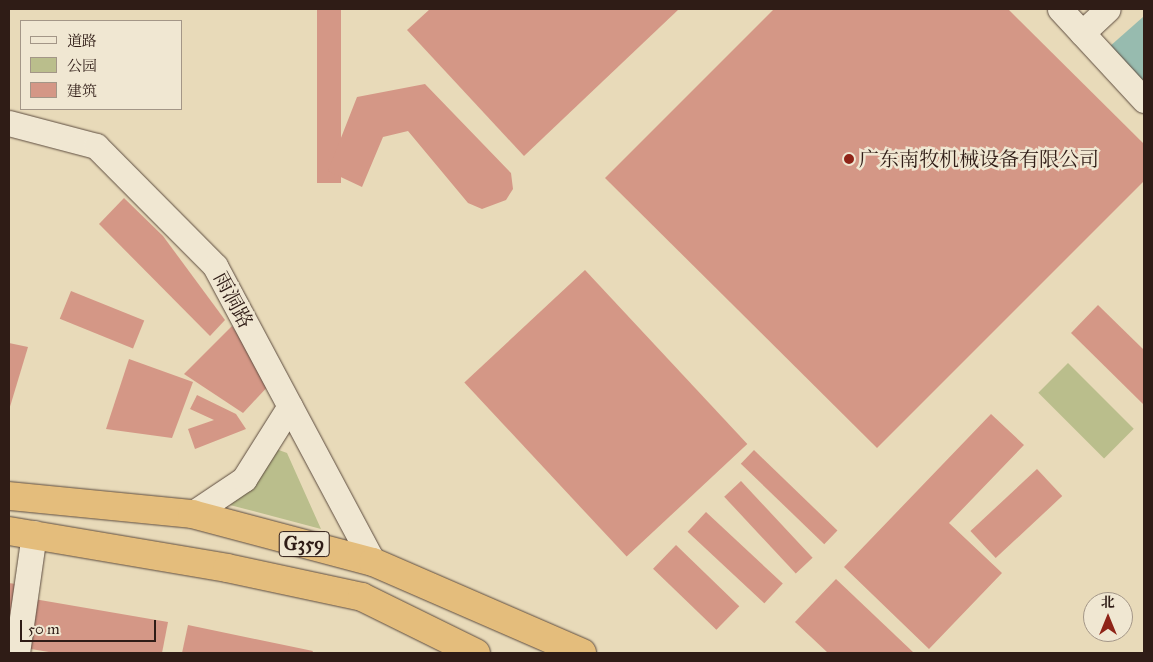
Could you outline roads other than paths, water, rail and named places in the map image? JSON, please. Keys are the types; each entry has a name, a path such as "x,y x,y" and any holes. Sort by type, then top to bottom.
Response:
{"highway":[{"name":"G359","path":"9,496 192,514 372,562 582,653"},
{"name":"G359","path":"21,532 362,597 476,653"}],"street":[{"path":"1060,9 1144,100"},
{"path":"1082,33 1108,9"},
{"name":"雨洞路","path":"9,123 96,146 215,266 372,562"},
{"path":"192,514 244,479 290,406"},
{"path":"17,653 21,532"}],"water":[{"path":"1144,18 1144,87 1109,47"}],"place":[{"name":"广东南牧机械设备有限公司","path":"849,159"}]}
